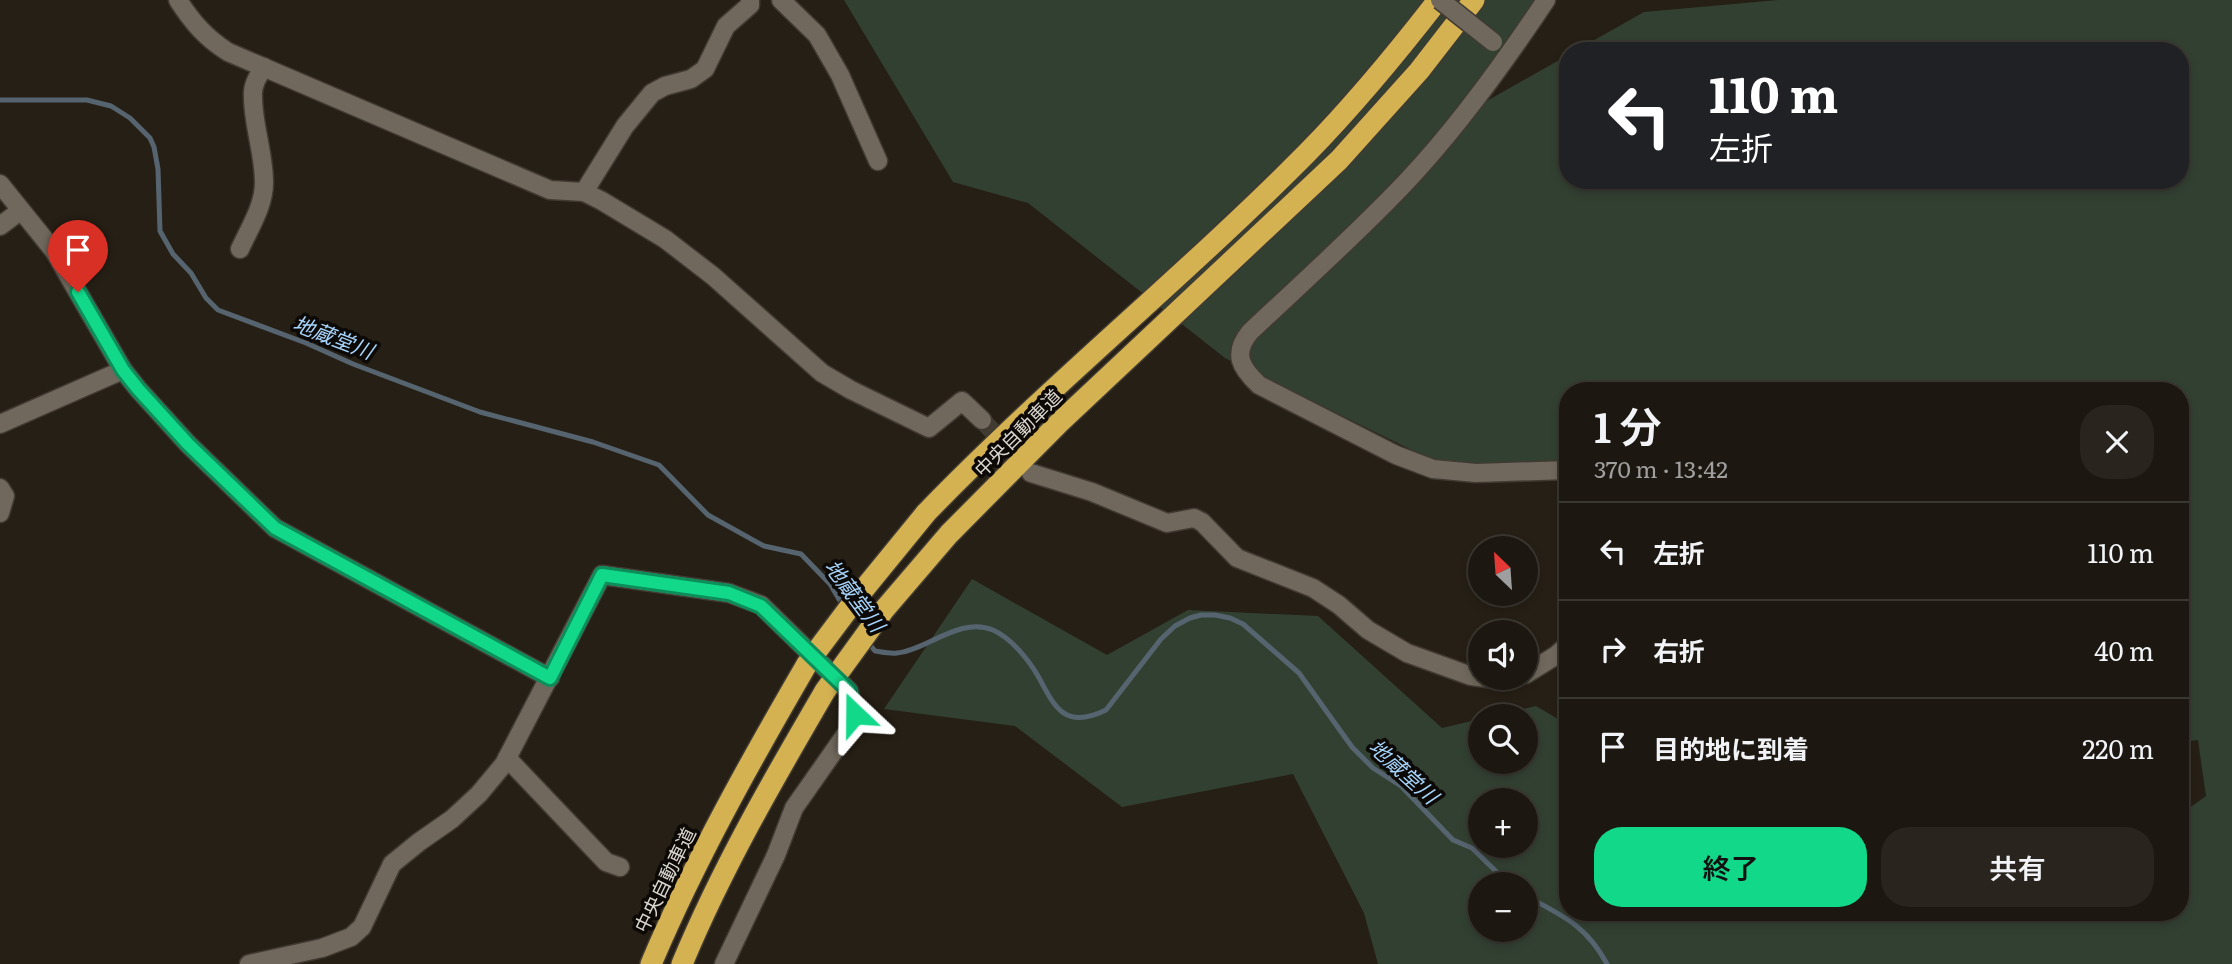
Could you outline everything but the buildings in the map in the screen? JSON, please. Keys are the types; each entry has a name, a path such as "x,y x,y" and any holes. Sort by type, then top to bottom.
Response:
{"highway":[{"name":"中央自動車道","path":"651,964 681,893 735,790 807,664 926,513 973,465 1308,152 1388,64 1439,0"},
{"name":"中央自動車道","path":"682,964 707,904 763,796 825,691 883,611 949,534 1059,423 1339,160 1419,71 1474,0"}],"street":[{"path":"178,0 193,23 209,40 228,51 550,191 584,192 602,201 665,239 713,276 822,373 850,390 929,428 962,401 982,420"},
{"path":"584,192 625,126 652,93 665,86 691,79 705,69 726,26 750,5 750,0"},
{"path":"781,0 817,35 840,75 878,161"},
{"path":"1439,0 1493,42 1511,52"},
{"path":"1546,0 1511,52 1409,180 1250,332 1242,341 1240,351 1244,370 1259,385 1396,455 1433,469 1476,473 1559,470"},
{"path":"240,249 265,186 253,96 257,77 264,66"},
{"path":"0,184 54,251 123,370 188,444 275,528 550,678"},
{"path":"0,226 20,211"},
{"path":"0,424 123,370"},
{"path":"1031,473 1092,492 1167,523 1194,518 1202,522 1237,558 1313,588 1339,605 1368,630 1407,653 1468,675"},
{"path":"0,488 5,496 0,513"},
{"path":"249,964 322,948 351,937 362,927 392,864 452,819 479,794 507,758 602,575 729,593 761,606 849,691 855,714 848,731 794,808 776,855 724,964"},
{"path":"1538,667 1559,653"},
{"path":"507,758 606,862 620,867"}],"green space":[{"path":"844,0 1542,0 1469,111 1559,60 1559,189 2189,189 2189,42 1591,42 1644,12 1778,0 2232,0 2232,964 1378,964 1364,913 1293,774 1122,807 1015,726 884,709 972,579 1107,655 1188,610 1318,616 1442,728 1468,722 1468,774 1538,774 1538,707 1559,720 1559,921 2189,921 2189,808 2206,796 2198,740 2189,741 2189,382 1559,382 1559,463 1440,464 1225,358 1028,203 953,182"}],"waterway":[{"name":"地蔵堂川","path":"0,100 87,100 111,106 130,118 150,138 154,147 158,169 160,231 173,254 191,273 206,298 218,310 480,412 593,442 659,465 708,515 764,546 801,554 830,584 843,606"},
{"name":"地蔵堂川","path":"866,640 875,651 894,653 908,651 968,627 993,630 1006,638 1024,656 1056,706 1063,712 1080,718 1106,710 1161,639 1175,626 1201,615 1230,618 1243,624 1299,673 1352,747 1373,768 1401,786 1453,840 1472,848 1497,872"},
{"name":"地蔵堂川","path":"1538,903 1559,914"},
{"name":"地蔵堂川","path":"1570,921 1591,940 1607,964"}],"tunnel":[{"path":"982,420 1029,470"}],"route":[{"path":"78,292 123,370 138,389 188,444 275,528 550,678 602,575 729,593 761,606 849,691 855,714"}]}
